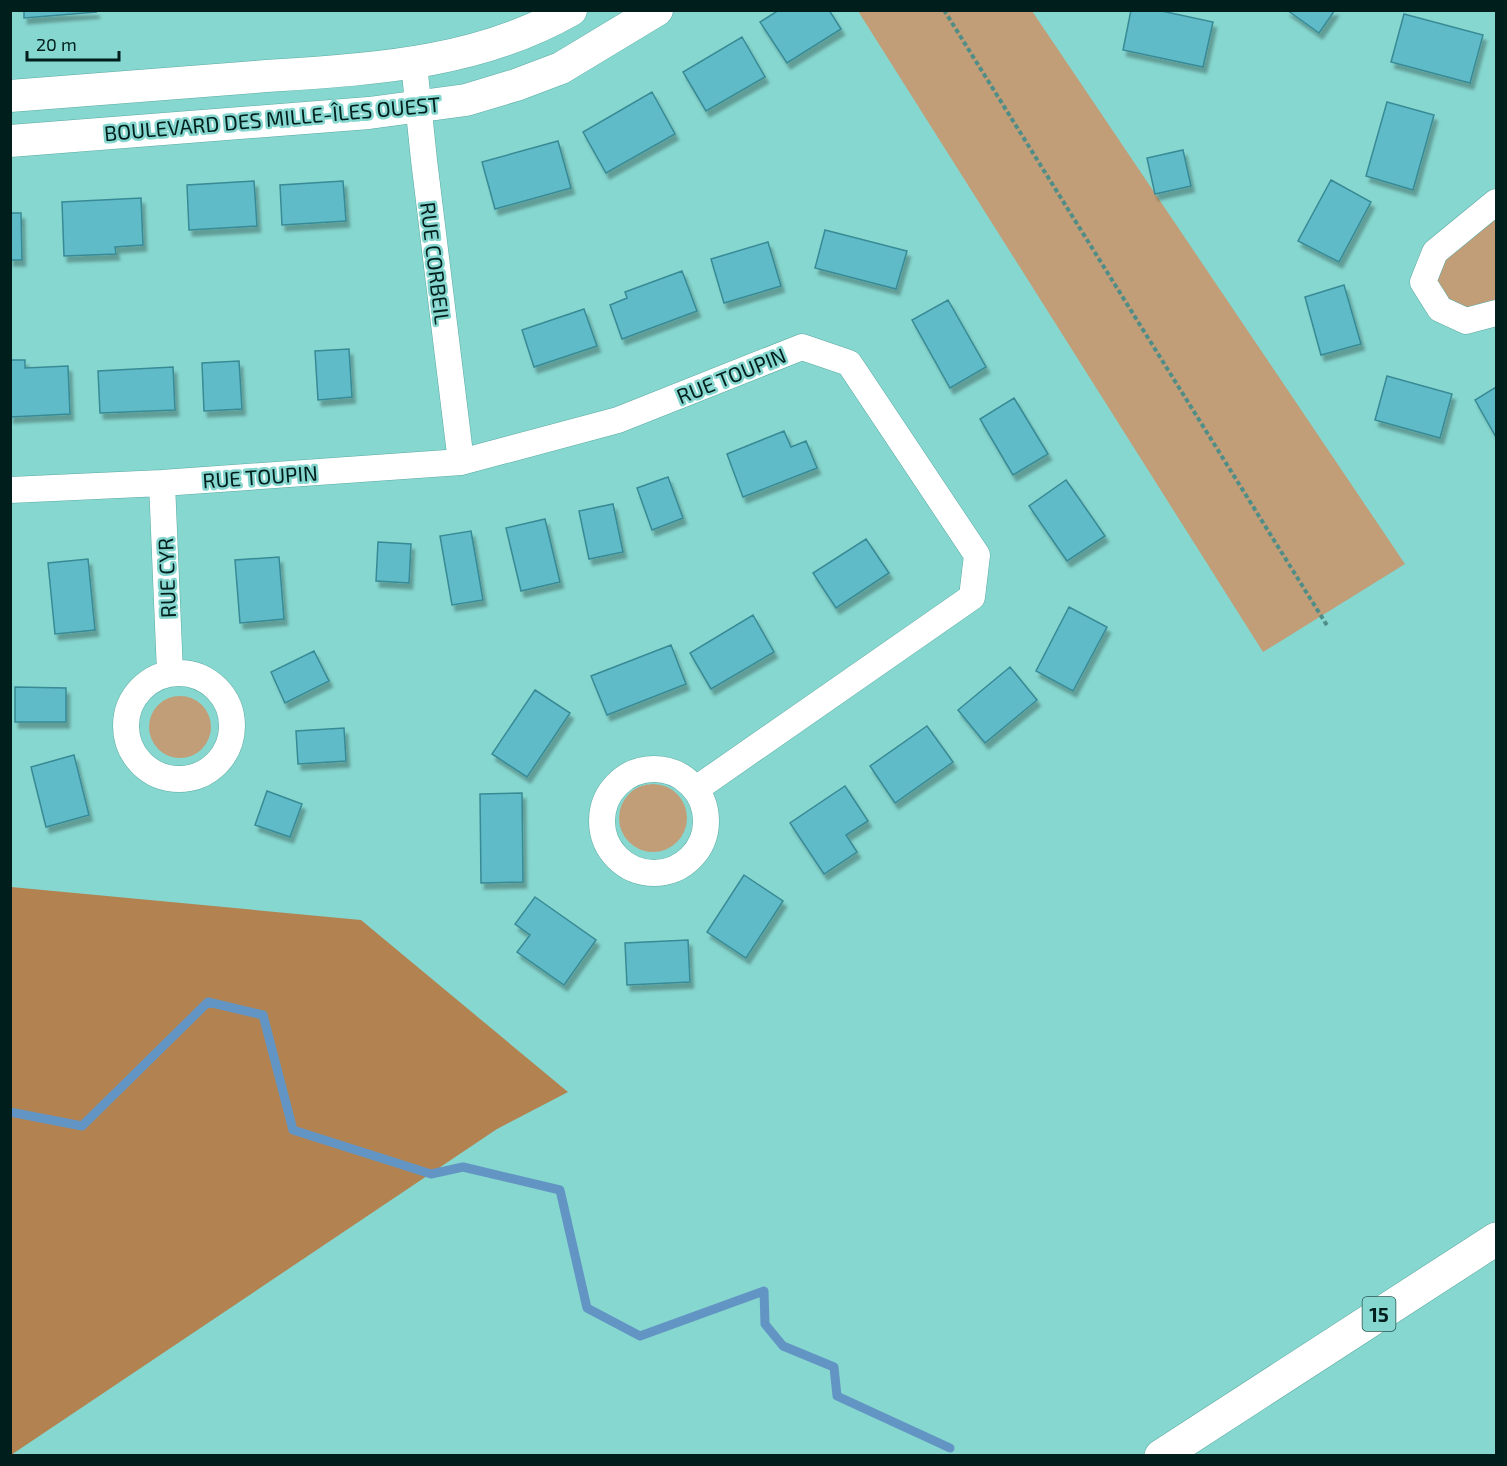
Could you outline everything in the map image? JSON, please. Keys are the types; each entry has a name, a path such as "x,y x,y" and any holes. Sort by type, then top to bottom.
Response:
{"highway":[{"name":"15","path":"1161,1455 1497,1239"}],"street":[{"name":"BOULEVARD DES MILLE-ÎLES OUEST","path":"10,96 414,64 492,45 529,31 571,10"},
{"name":"BOULEVARD DES MILLE-ÎLES OUEST","path":"10,141 369,113 475,98 545,74 585,55 657,10"},
{"name":"RUE CORBEIL","path":"414,64 461,462"},
{"path":"1497,202 1435,252 1423,282 1440,309 1466,321 1497,313"},
{"name":"RUE TOUPIN","path":"10,490 162,483 461,462 618,420 802,346 849,363 978,555 972,597 696,789"},
{"name":"RUE CYR","path":"162,483 170,673"},
{"path":"170,673 192,674 209,682 223,695 231,712 230,743 221,759 201,775 184,780 157,775 137,760 128,743 126,725 129,708 138,691 153,680 170,673"},
{"path":"647,768 666,769 682,777 696,789 703,802 706,820 703,838 694,854 677,868 659,873 642,872 615,857 605,842 601,827 602,809 614,786 628,775 647,768"}],"path":[{"path":"944,10 1328,627"}],"shaded area":[{"path":"858,11 1032,11 1405,564 1263,652"},
{"path":"1496,206 1496,310 1465,318 1427,281 1438,253"},
{"path":"180,696 192,698 202,705 209,715 211,727 209,739 202,749 192,756 180,758 168,756 158,749 151,739 149,727 151,715 158,705 168,698"},
{"path":"653,784 666,787 677,794 684,805 687,818 684,831 677,842 666,849 653,852 640,849 629,842 622,831 619,818 622,805 629,794 640,787"},
{"path":"11,887 361,920 568,1092 497,1129 11,1455"}],"building":[{"path":"24,10 95,10 96,12 24,18"},
{"path":"779,10 829,10 841,29 787,63 760,22"},
{"path":"1131,10 1157,10 1213,22 1203,67 1123,50"},
{"path":"1287,10 1335,10 1319,33"},
{"path":"1404,14 1483,35 1470,83 1391,62"},
{"path":"742,37 765,77 706,111 683,72"},
{"path":"652,92 675,134 606,173 583,132"},
{"path":"1387,102 1434,115 1413,190 1366,176"},
{"path":"558,141 571,188 495,209 482,162"},
{"path":"1183,150 1191,186 1155,194 1147,158"},
{"path":"1331,180 1371,202 1339,262 1298,241"},
{"path":"254,181 257,226 189,230 187,185"},
{"path":"343,181 346,221 282,225 280,185"},
{"path":"141,198 143,245 115,247 116,254 64,256 62,202"},
{"path":"10,213 21,213 22,260 10,260"},
{"path":"825,230 907,251 896,289 815,268"},
{"path":"768,242 781,286 724,303 711,259"},
{"path":"682,271 697,311 622,339 610,305 627,298 625,292"},
{"path":"1344,285 1361,344 1321,355 1305,297"},
{"path":"948,300 986,367 950,388 912,320"},
{"path":"584,309 597,346 534,367 522,330"},
{"path":"349,349 352,397 318,400 315,351"},
{"path":"10,360 25,360 25,368 68,366 70,414 10,417"},
{"path":"239,361 242,409 204,411 202,363"},
{"path":"173,367 175,410 100,413 98,371"},
{"path":"1387,376 1452,394 1440,438 1375,420"},
{"path":"1496,387 1496,437 1475,400"},
{"path":"1014,398 1048,454 1013,475 980,419"},
{"path":"784,431 791,447 806,441 817,468 743,497 727,454"},
{"path":"668,477 683,518 652,530 637,488"},
{"path":"1066,480 1105,536 1067,561 1029,506"},
{"path":"613,504 623,552 589,559 579,511"},
{"path":"545,519 560,582 521,591 506,528"},
{"path":"471,531 483,600 452,605 440,536"},
{"path":"866,539 889,573 836,608 813,573"},
{"path":"378,542 411,544 409,583 376,581"},
{"path":"279,557 284,619 240,623 235,560"},
{"path":"88,559 95,630 55,634 48,563"},
{"path":"1069,607 1107,627 1073,691 1036,671"},
{"path":"753,615 774,652 711,689 690,653"},
{"path":"671,645 686,684 607,715 591,676"},
{"path":"314,651 329,681 285,703 271,672"},
{"path":"1010,667 1037,700 985,743 958,710"},
{"path":"15,687 66,688 66,722 15,722"},
{"path":"535,690 570,713 527,777 492,754"},
{"path":"927,726 953,762 895,803 870,766"},
{"path":"344,728 346,761 298,764 296,731"},
{"path":"74,755 89,815 46,827 31,767"},
{"path":"845,786 868,821 846,835 857,852 824,874 790,823"},
{"path":"267,791 302,804 290,837 255,825"},
{"path":"522,793 523,882 481,883 480,794"},
{"path":"744,875 783,901 746,958 707,932"},
{"path":"535,897 596,940 564,985 517,952 530,935 515,924"},
{"path":"688,940 690,982 627,985 625,943"}],"waterway":[{"path":"10,1112 82,1126 208,1002 263,1015 293,1130 431,1174 463,1167 560,1190 587,1308 640,1336 764,1291 765,1324 783,1346 834,1367 837,1396 950,1448"}]}
